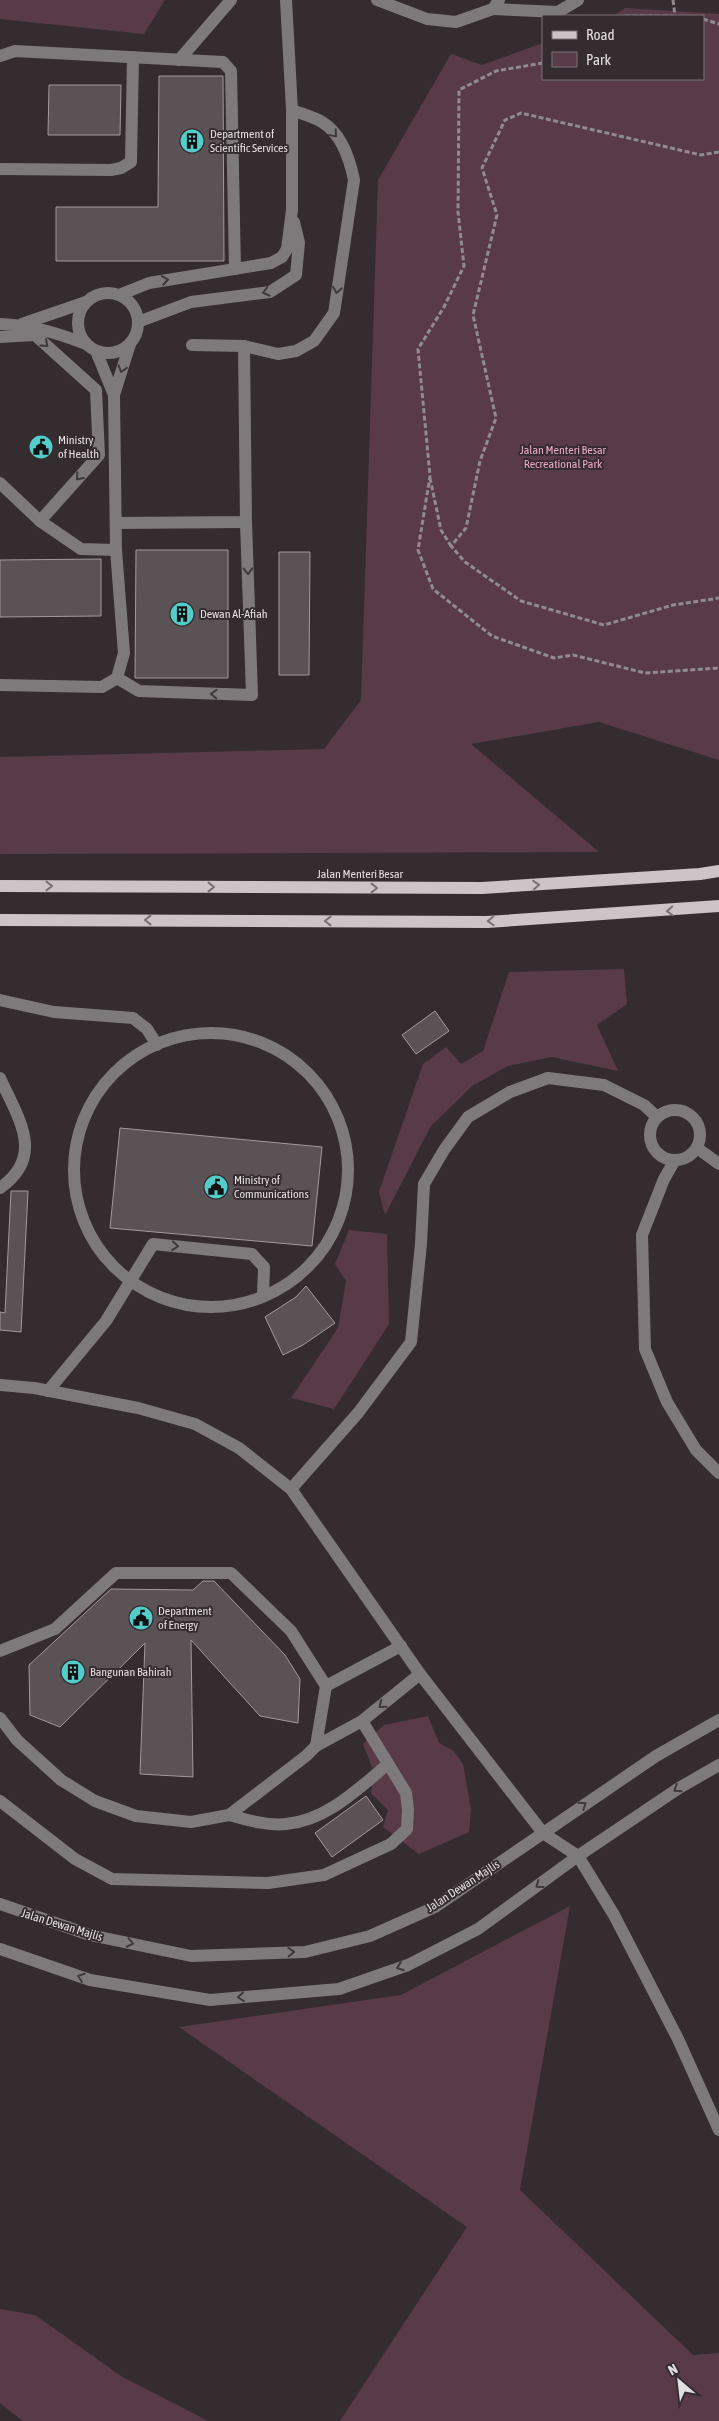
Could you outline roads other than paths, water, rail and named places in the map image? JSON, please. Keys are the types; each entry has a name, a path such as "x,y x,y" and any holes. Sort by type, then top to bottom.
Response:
{"main road":[{"name":"Jalan Menteri Besar","path":"0,886 482,888 700,874 719,871"},
{"path":"0,920 487,922 719,906"}],"street":[{"path":"179,60 231,0"},
{"path":"119,294 149,283 271,263 282,257 287,249 292,210 292,110 286,0"},
{"path":"377,0 427,19 456,22 496,4 558,12 578,0"},
{"path":"0,56 15,50 223,62 231,70 236,269"},
{"path":"0,169 111,170 121,168 131,162 132,57"},
{"path":"192,344 244,346 278,354 296,351 314,341 334,313 354,180 350,160 338,138 323,122 292,110"},
{"path":"138,322 191,302 270,292 296,275 299,244 292,210"},
{"path":"0,685 102,688 117,678 124,653 116,550 114,395 130,344 136,334 138,322 136,311 129,301 119,294 107,292 96,295 86,302 20,325"},
{"path":"86,302 80,312 77,323 80,335 91,348 114,395"},
{"path":"0,324 50,330 91,348 108,353 120,350 130,344"},
{"path":"0,337 35,335 96,390 99,455 40,522"},
{"path":"117,678 139,691 252,695 246,522 244,346"},
{"path":"0,483 40,522 80,549 116,550"},
{"path":"116,523 246,522"},
{"path":"0,1000 54,1012 133,1018 147,1029 157,1045"},
{"path":"203,1032 241,1036 276,1048 307,1070 330,1099 345,1134 349,1171 344,1208 328,1243 304,1272 273,1293 238,1305 200,1308 163,1300 130,1282 102,1256 84,1224 74,1188 74,1150 85,1114 105,1082 132,1057 166,1040 203,1032"},
{"path":"0,1078 25,1132 27,1147 12,1179 0,1188"},
{"path":"291,1490 358,1413 411,1342 421,1244 424,1184 444,1150 468,1117 510,1092 548,1078 604,1086 644,1105 657,1117"},
{"path":"673,1109 691,1115 700,1130 700,1140 697,1148 691,1155 675,1160 666,1159 657,1153 651,1145 650,1130 657,1117 673,1109"},
{"path":"697,1148 719,1164"},
{"path":"675,1160 664,1179 642,1235 645,1349 667,1402 696,1450 719,1473"},
{"path":"48,1391 106,1321 153,1244 252,1254 264,1266 263,1296"},
{"path":"0,1385 48,1391 138,1408 195,1424 239,1448 291,1490 420,1674 543,1833 578,1856 614,1915 678,2039 719,2130"},
{"path":"0,1651 55,1628 116,1573 231,1573 291,1631 326,1686 316,1746"},
{"path":"326,1686 401,1646"},
{"path":"229,1815 299,1762 316,1746 362,1721 420,1674"},
{"path":"0,1718 17,1740 61,1780 95,1801 136,1816 191,1822 229,1815 256,1822 286,1824 320,1814 353,1794 388,1764"},
{"name":"Jalan Dewan Majlis","path":"0,1904 90,1935 190,1956 305,1952 370,1936 435,1907 656,1756 719,1720"},
{"path":"0,1801 75,1859 112,1879 268,1883 324,1875 391,1844 406,1829 408,1810 406,1793 362,1721"},
{"path":"0,1949 90,1980 210,2000 339,1989 408,1964 478,1929 578,1856 679,1788 719,1765"}],"place":[{"name":"Department of Scientific Services","path":"192,141"},
{"name":"Ministry of Health","path":"41,447"},
{"name":"Dewan Al-Afiah","path":"182,614"},
{"name":"Ministry of Communications","path":"216,1187"},
{"name":"Department of Energy","path":"141,1618"},
{"name":"Bangunan Bahirah","path":"73,1672"}],"park label":[{"name":"Jalan Menteri Besar Recreational Park","path":"563,457"}]}
